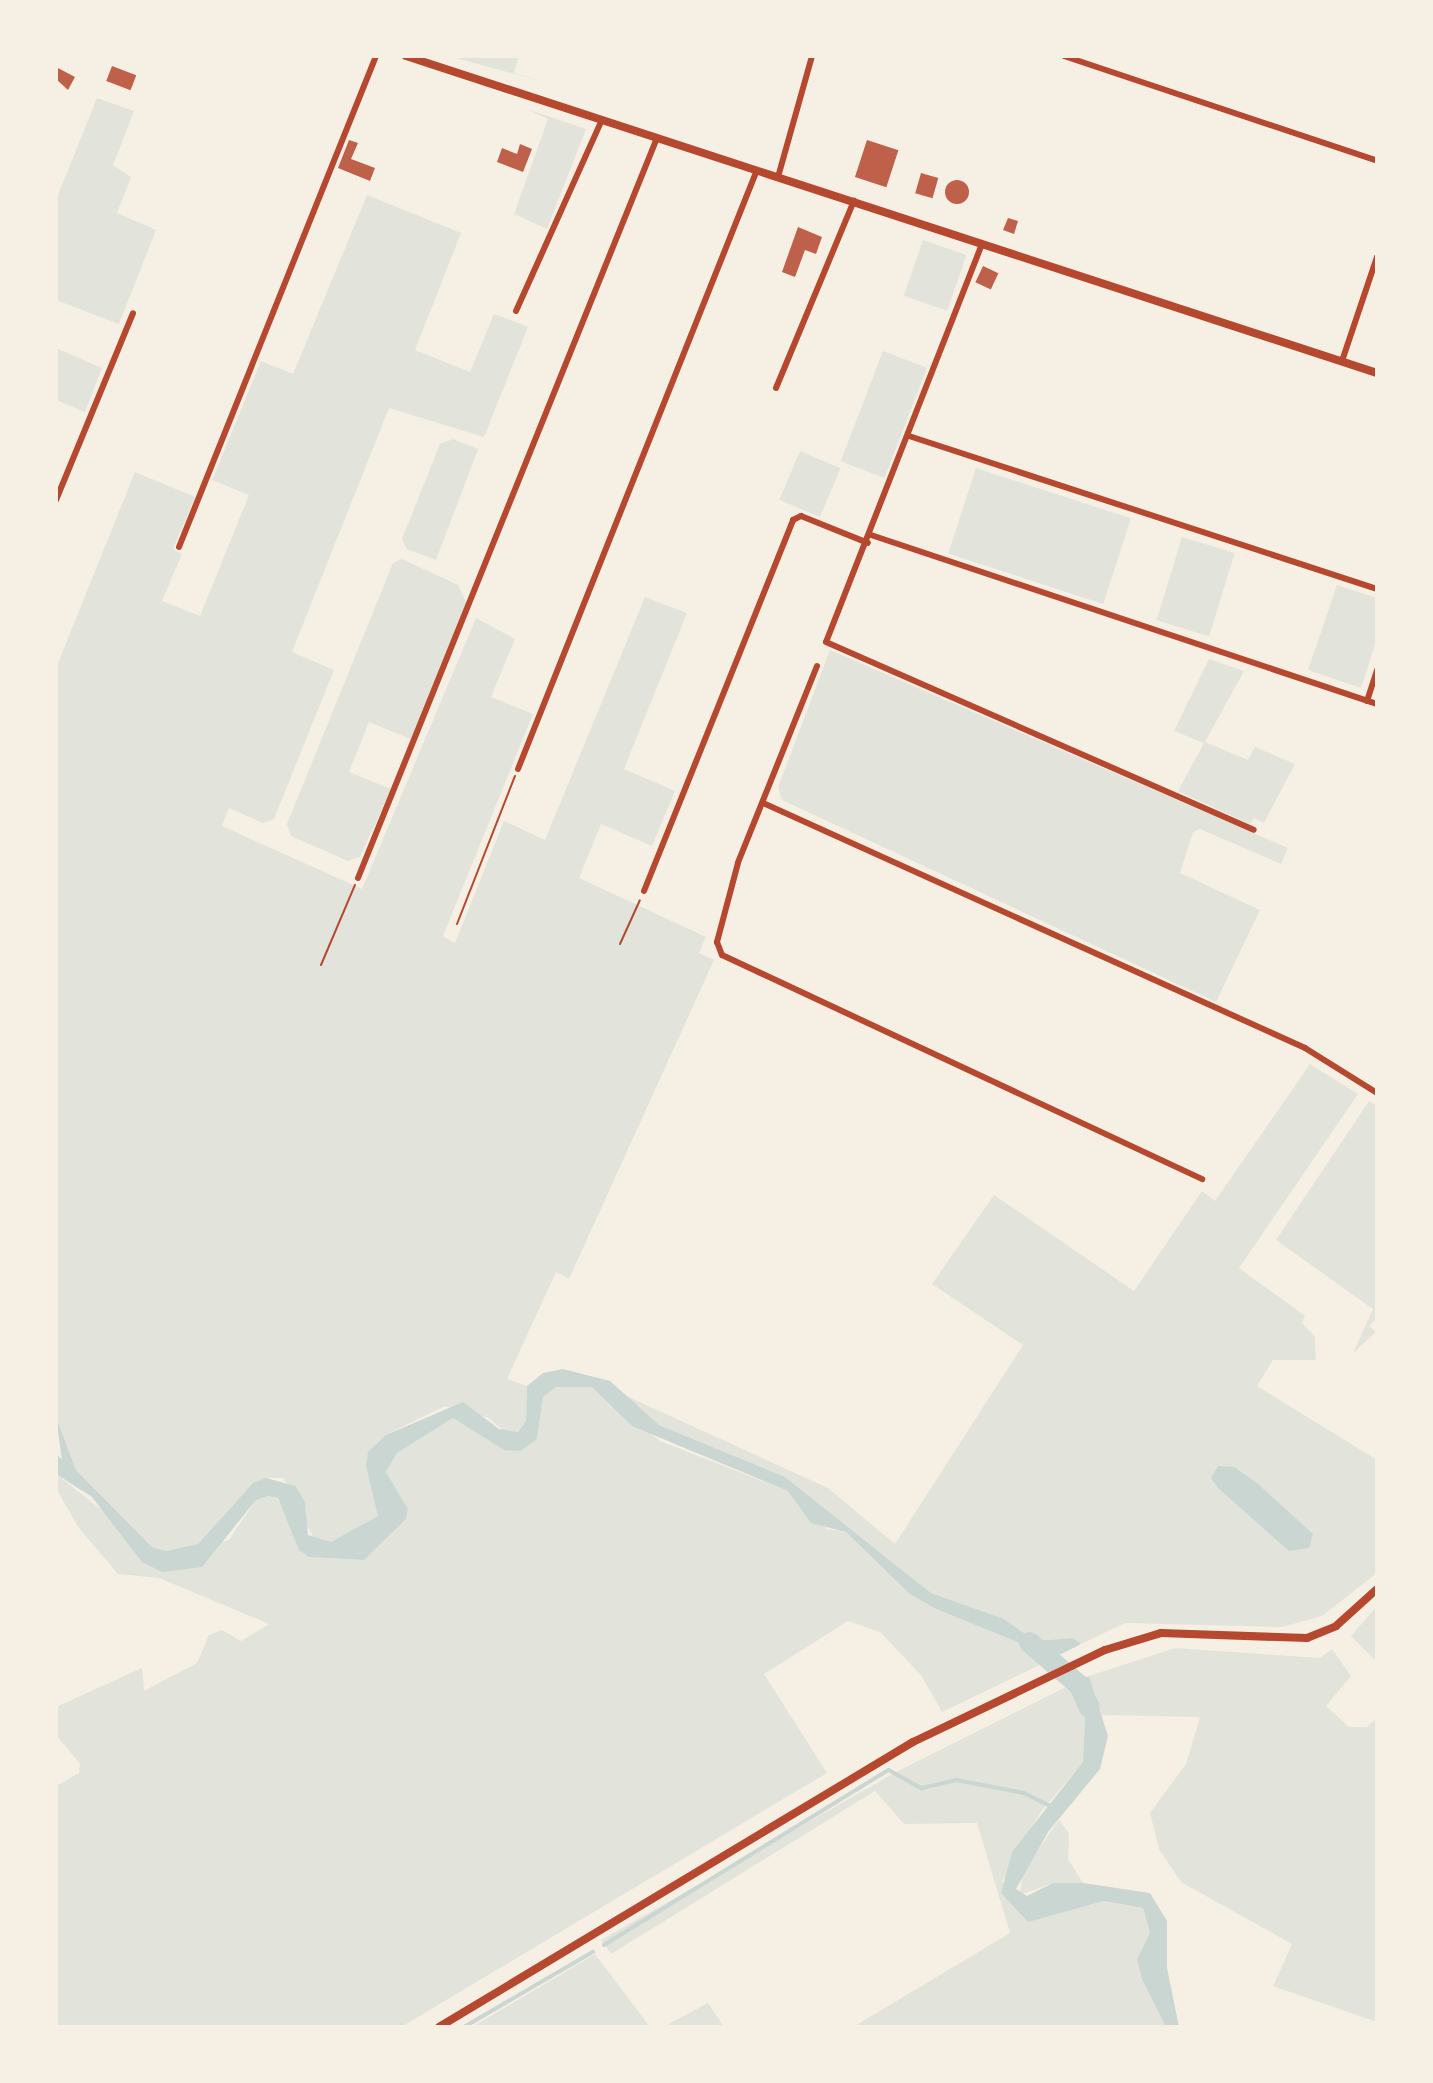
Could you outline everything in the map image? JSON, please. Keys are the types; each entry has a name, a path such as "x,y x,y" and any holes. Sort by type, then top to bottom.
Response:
{"street":[{"path":"179,547 376,56"},
{"path":"406,56 1377,373"},
{"path":"778,177 813,56"},
{"path":"1063,56 1377,161"},
{"path":"516,311 602,120"},
{"path":"358,878 657,138"},
{"path":"518,769 757,170"},
{"path":"776,388 854,201"},
{"path":"982,244 871,535 826,642 1254,830"},
{"path":"1342,361 1377,257"},
{"path":"56,500 133,313"},
{"path":"909,436 1377,589"},
{"path":"643,891 790,527 801,516 868,542"},
{"path":"871,535 1377,704"},
{"path":"817,666 722,917 717,942 722,955 1202,1179"},
{"path":"1367,701 1377,670"},
{"path":"763,803 1305,1048 1377,1093"},
{"path":"439,2027 868,1768 1105,1650 1161,1633 1307,1638 1336,1626 1377,1589"}],"path":[{"path":"457,924 518,769"},
{"path":"321,965 358,878"},
{"path":"620,944 643,891"}],"shaded area":[{"path":"448,56 519,56 514,73 541,81"},
{"path":"97,98 134,111 113,165 131,177 117,213 156,230 119,324 56,300 56,200"},
{"path":"527,109 586,129 547,229 514,214 548,119"},
{"path":"367,195 461,233 415,350 470,372 494,314 528,327 484,437 389,408 292,652 334,670 274,819 263,823 229,808 222,826 362,889 476,618 515,639 491,697 533,714 443,936 455,943 504,821 545,840 645,597 687,613 624,769 675,791 652,846 601,824 579,878 706,937 699,953 714,960 569,1279 556,1272 507,1379 527,1386 526,1421 518,1432 507,1434 489,1418 445,1406 386,1435 378,1516 366,1526 331,1542 316,1541 304,1521 307,1511 283,1478 266,1478 253,1483 198,1544 166,1551 152,1547 76,1470 56,1417 56,668 135,472 195,497 173,549 182,554 162,601 200,616 249,495 212,480 261,361 293,374"},
{"path":"923,240 966,255 947,311 904,296"},
{"path":"56,348 102,368 85,412 56,400"},
{"path":"883,351 927,368 885,478 841,461"},
{"path":"453,439 478,449 436,560 407,549 402,539 440,444"},
{"path":"800,451 841,468 820,517 779,500"},
{"path":"976,468 1131,518 1103,604 948,554"},
{"path":"1182,537 1235,553 1209,636 1157,620"},
{"path":"402,559 458,585 467,604 411,739 369,722 349,772 391,789 360,857 348,861 291,836 287,824 393,563"},
{"path":"1337,585 1377,598 1377,639 1361,688 1308,670"},
{"path":"830,650 1288,848 1281,864 1200,829 1193,832 1180,873 1260,910 1216,1002 782,800 778,787"},
{"path":"1209,659 1244,671 1205,742 1248,760 1255,747 1295,764 1264,823 1254,818 1250,824 1178,791 1204,743 1174,731"},
{"path":"1310,1064 1358,1094 1239,1268 1305,1316 1302,1323 1315,1337 1316,1360 1273,1360 1257,1386 1377,1460 1377,1573 1322,1616 1282,1627 1125,1623 1081,1644 1073,1638 1035,1641 1003,1619 931,1593 785,1477 659,1425 625,1400 622,1394 828,1488 895,1544 1023,1345 932,1284 994,1195 1134,1291 1202,1191 1215,1201"},
{"path":"1369,1101 1377,1106 1377,1318 1369,1326 1376,1332 1353,1353 1373,1309 1276,1240"},
{"path":"563,1369 610,1381 659,1425 785,1477 931,1593 1004,1619 1035,1641 1073,1638 1081,1644 1046,1662 1020,1643 936,1609 910,1594 846,1532 811,1523 788,1491 632,1426 592,1387 556,1387 543,1397 537,1439 520,1451 504,1450 453,1418 397,1453 386,1472 408,1509 406,1519 364,1560 309,1557 299,1550 278,1498 268,1496 256,1500 202,1567 162,1572 142,1562 92,1497 56,1474 56,1453 62,1460 56,1417 76,1470 152,1547 166,1551 198,1544 253,1483 266,1478 295,1486 305,1502 308,1535 331,1542 378,1516 366,1466 368,1452 386,1435 463,1402 499,1429 518,1432 526,1421 527,1386 543,1373"},
{"path":"556,1387 592,1387 660,1441 788,1491 827,1529 846,1532 936,1609 1020,1643 1046,1662 942,1712 921,1675 880,1632 848,1621 764,1674 827,1773 401,2027 56,2027 56,1786 79,1773 80,1764 56,1735 56,1707 142,1668 144,1691 197,1663 209,1635 222,1630 241,1641 269,1624 159,1578 118,1574 78,1527 56,1488 56,1474 112,1518 142,1562 229,1540 256,1500 268,1496 277,1498 310,1557 364,1560 406,1519 408,1509 386,1472 397,1453 453,1418 504,1450 537,1439 543,1397"},
{"path":"1218,1466 1234,1467 1258,1484 1313,1534 1309,1548 1289,1551 1218,1488 1211,1478"},
{"path":"1377,1606 1377,1662 1351,1636"},
{"path":"1175,1648 1320,1658 1332,1649 1351,1676 1326,1706 1349,1727 1367,1727 1377,1717 1377,2022 1273,1986 1292,1944 1181,1882 1159,1849 1150,1813 1186,1764 1200,1717 1102,1715 1089,1676"},
{"path":"1089,1676 1108,1736 1100,1769 1048,1832 1016,1889 1027,1896 1053,1883 1083,1883 1150,1893 1167,1921 1167,1968 1179,2027 1166,2027 1142,1979 1137,1959 1150,1933 1143,1908 1104,1901 1028,1922 1001,1893 1012,1852 1083,1762 1085,1717 1070,1685"},
{"path":"1070,1685 1085,1717 1083,1762 1040,1813 1002,1882 1045,1917 1105,1901 1143,1908 1150,1933 1137,1959 1166,2027 853,2027 1010,1933 977,1823 904,1824 875,1791 611,1954 601,1940 896,1772"},
{"path":"1059,1820 1069,1833 1068,1859 1083,1883 1053,1883 1020,1895 1023,1871"},
{"path":"595,1954 650,2027 472,2027 528,1994"},
{"path":"708,2003 724,2027 663,2027"}],"building":[{"path":"112,66 136,75 131,90 106,81"},
{"path":"56,67 75,77 68,90 56,79"},
{"path":"349,140 358,143 351,159 375,168 370,181 338,168"},
{"path":"867,140 898,150 886,187 855,177"},
{"path":"520,144 532,149 523,172 497,162 502,148 517,154"},
{"path":"921,173 938,178 933,198 915,193"},
{"path":"957,180 965,184 969,192 965,200 957,204 949,200 945,192 949,184"},
{"path":"1008,218 1018,221 1014,234 1003,230"},
{"path":"798,227 822,237 816,254 805,250 795,277 782,272"},
{"path":"983,266 998,273 991,289 975,282"}],"waterway":[{"path":"1029,1642 1079,1685 1089,1707"},
{"path":"604,1945 889,1770 922,1788 957,1780 1024,1793 1051,1806"},
{"path":"464,2027 593,1952"}]}
